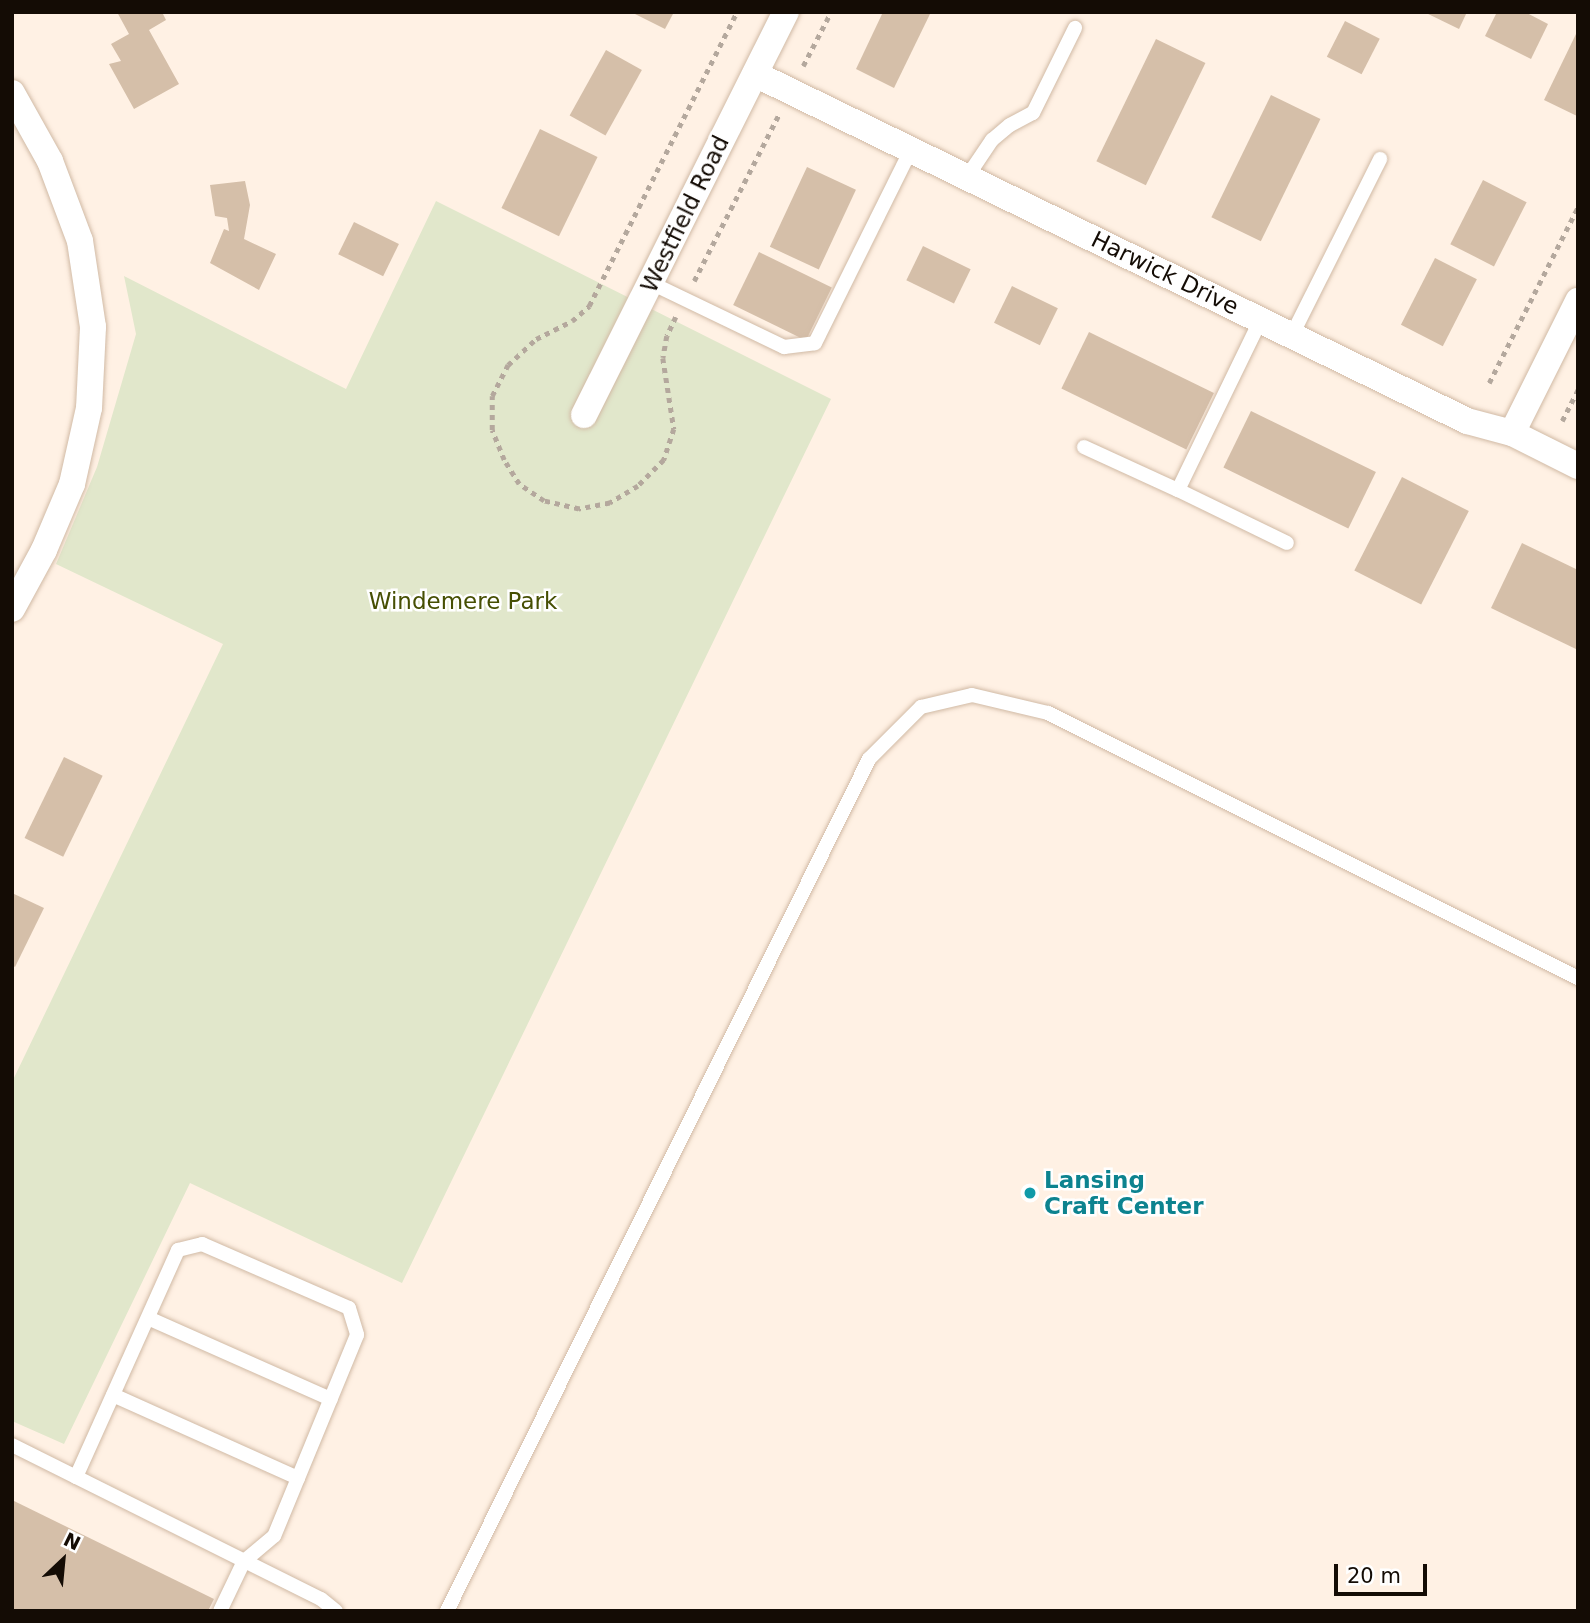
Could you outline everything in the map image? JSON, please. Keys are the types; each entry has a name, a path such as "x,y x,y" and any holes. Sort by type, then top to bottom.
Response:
{"street":[{"name":"Westfield Road","path":"584,415 786,12"},
{"name":"Harwick Drive","path":"755,74 1466,421 1512,433 1578,466"},
{"path":"12,93 50,161 80,242 93,327 89,408 72,484 44,550 12,609"},
{"path":"1512,433 1578,301"}],"lane":[{"path":"967,177 992,139 1010,125 1033,113 1075,28"},
{"path":"651,283 784,347 815,343 911,150"},
{"path":"1292,335 1380,159"},
{"path":"1178,490 1261,320"},
{"path":"1084,447 1287,543"},
{"path":"447,1611 869,759 921,707 971,695 1048,713 1578,978"},
{"path":"76,1477 178,1250 202,1244 349,1308 357,1335 274,1535 244,1561 220,1611"},
{"path":"148,1318 331,1399"},
{"path":"113,1395 298,1478"},
{"path":"12,1445 321,1600 336,1611"}],"path":[{"path":"1489,383 1578,208"},
{"path":"1562,421 1578,390"}],"green space":[{"name":"Windemere Park","path":"436,201 831,399 402,1283 190,1183 64,1444 12,1421 12,1082 223,644 56,564 97,467 136,334 124,276 346,389"}],"building":[{"path":"117,12 162,12 166,20 149,30 179,84 134,109 109,64 121,61 111,44 129,34"},
{"path":"631,12 674,12 665,29"},
{"path":"883,12 930,14 894,88 856,69"},
{"path":"1424,12 1467,12 1459,29"},
{"path":"1497,12 1525,12 1548,24 1531,59 1485,36"},
{"path":"1345,21 1380,39 1362,74 1327,57"},
{"path":"1576,34 1578,35 1577,116 1544,100"},
{"path":"1156,39 1205,63 1146,185 1096,161"},
{"path":"606,50 642,70 605,135 570,116"},
{"path":"1271,95 1320,119 1261,241 1211,217"},
{"path":"540,129 598,157 559,236 501,208"},
{"path":"807,167 856,190 819,270 770,247"},
{"path":"1483,180 1527,202 1494,266 1450,244"},
{"path":"245,181 250,205 244,239 276,254 259,290 210,263 224,229 229,231 227,218 215,216 210,185"},
{"path":"354,222 399,244 383,276 338,254"},
{"path":"923,246 971,269 954,303 906,280"},
{"path":"759,252 832,288 806,341 733,305"},
{"path":"1435,258 1477,279 1443,346 1401,325"},
{"path":"1012,286 1058,308 1040,345 994,323"},
{"path":"1089,332 1214,393 1186,450 1061,389"},
{"path":"1251,411 1376,472 1348,529 1223,468"},
{"path":"1402,477 1469,511 1421,605 1354,571"},
{"path":"1522,543 1578,570 1578,650 1491,608"},
{"path":"64,757 103,776 63,857 25,838"},
{"path":"12,893 44,908 15,967 12,965"},
{"path":"12,1500 214,1599 208,1611 12,1611"}],"place":[{"name":"Lansing Craft Center","path":"1030,1193"}]}
